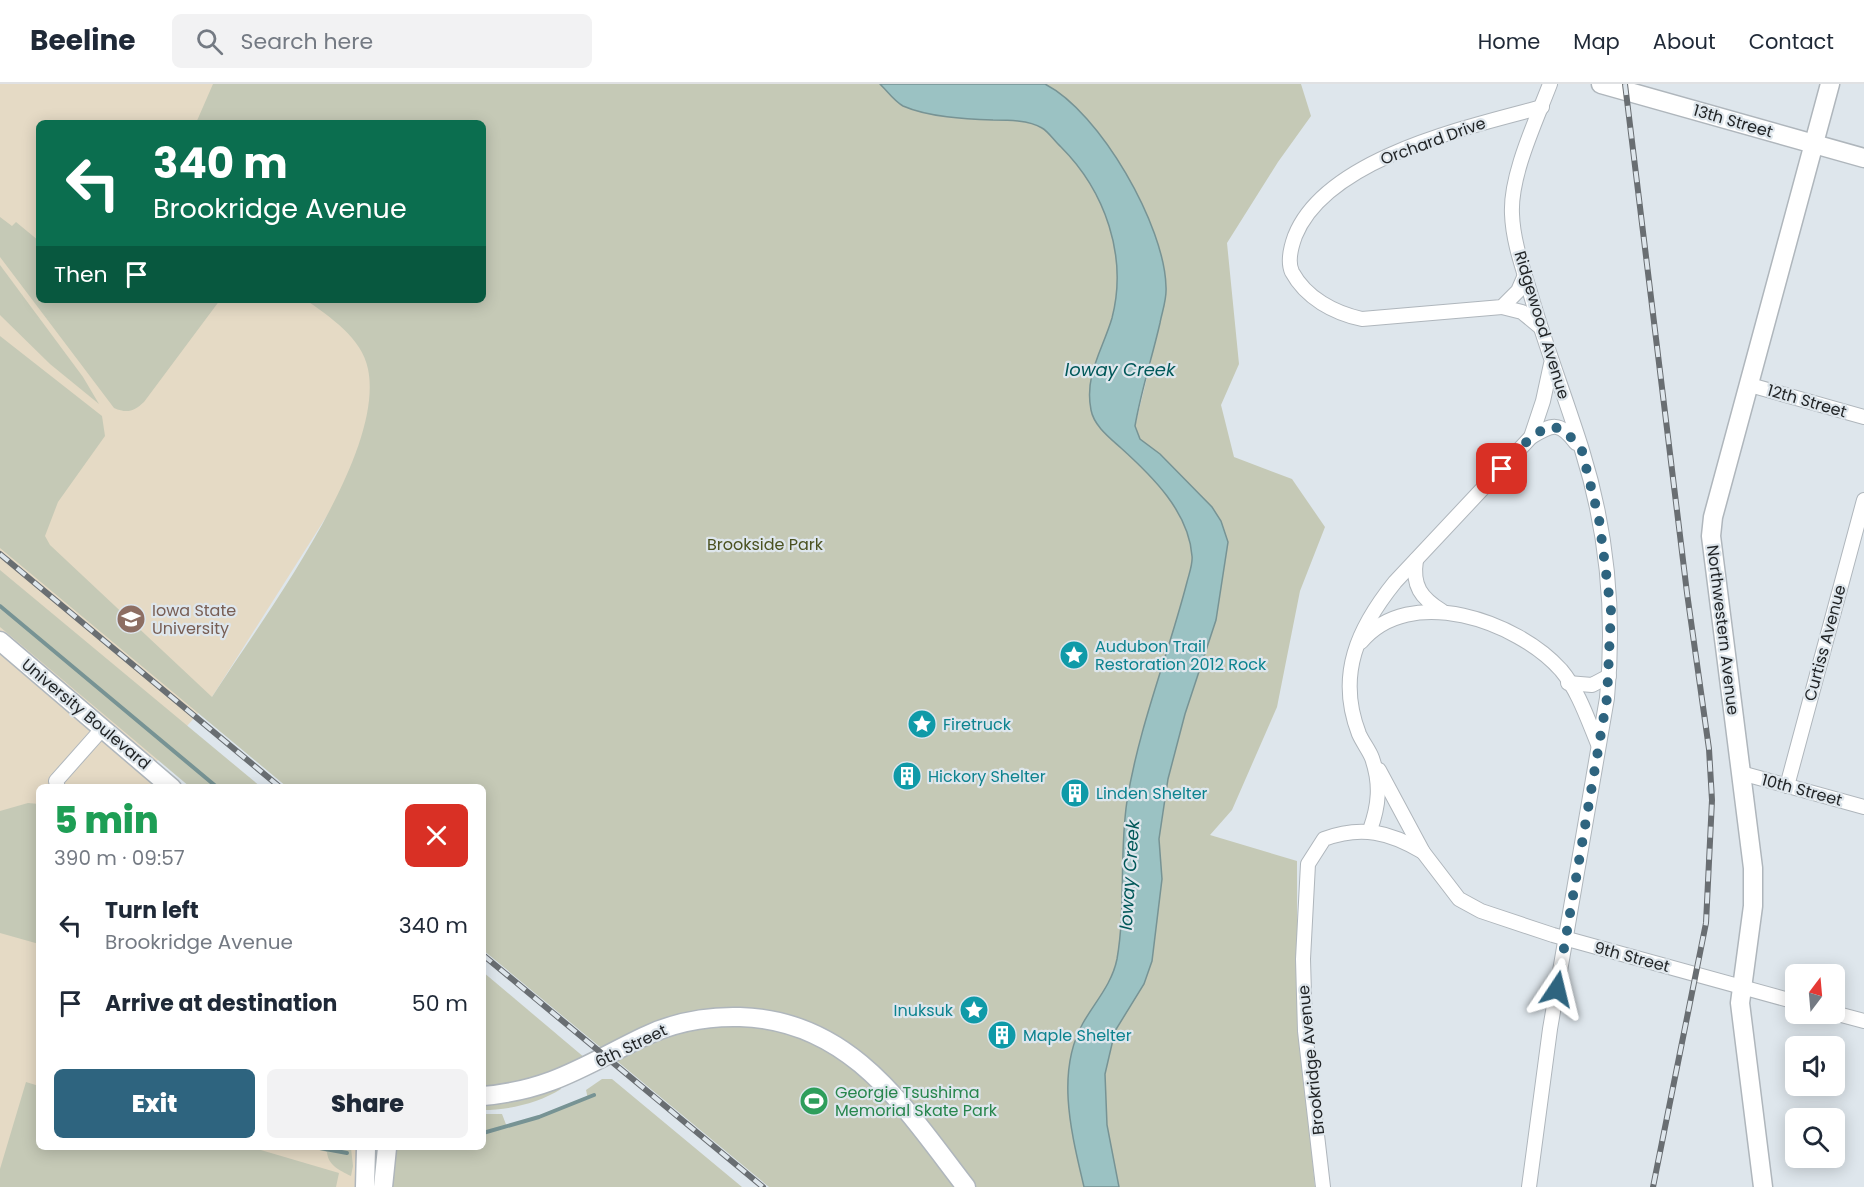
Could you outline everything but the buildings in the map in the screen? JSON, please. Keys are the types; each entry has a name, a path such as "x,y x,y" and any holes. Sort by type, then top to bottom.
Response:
{"main road":[{"name":"13th Street","path":"1601,84 1864,158"},
{"name":"Northwestern Avenue","path":"1763,1187 1740,1003 1740,987 1753,906 1753,868 1711,536 1713,517 1750,385 1812,143 1830,84"},
{"name":"University Boulevard","path":"0,641 167,784"},
{"name":"6th Street","path":"486,1096 530,1090 556,1081 668,1026 710,1017 757,1017 804,1029 831,1041 852,1055 887,1088 966,1187"},
{"path":"365,1187 366,1150"},
{"path":"383,1187 387,1150"}],"street":[{"name":"Ridgewood Avenue","path":"1529,1187 1550,1029 1609,676 1611,611 1607,565 1599,519 1582,451 1551,362 1525,276 1512,214 1514,187 1551,84"},
{"name":"Orchard Drive","path":"1540,327 1522,312 1502,307 1377,319 1341,314 1306,290 1290,267 1292,243 1305,216 1362,169 1392,153 1542,107"},
{"path":"1502,307 1518,291 1525,276"},
{"path":"1531,437 1543,401 1551,362"},
{"name":"12th Street","path":"1750,385 1864,417"},
{"path":"1370,830 1378,808 1379,787 1372,758 1359,734 1351,705 1350,676 1360,633 1376,606 1416,560 1531,437 1549,426 1557,426 1565,430 1582,451"},
{"name":"Curtiss Avenue","path":"1787,786 1864,500"},
{"path":"1416,560 1414,575 1417,588 1424,600 1444,613"},
{"path":"1356,648 1368,633 1387,621 1410,612 1444,613 1475,620 1509,633 1536,649 1561,671 1582,706 1598,745"},
{"path":"1568,683 1593,685 1609,676"},
{"path":"57,784 56,781 103,728"},
{"name":"9th Street","path":"1372,758 1423,852 1460,899 1481,911 1566,939 1785,999"},
{"name":"10th Street","path":"1741,773 1864,807"},
{"name":"Brookridge Avenue","path":"1323,1187 1303,994 1308,864 1324,839 1354,830 1370,830"},
{"name":"9th Street","path":"1370,830 1407,842 1423,852"},
{"path":"1845,1016 1864,1021"}],"shaded area":[{"name":"Iowa State University","path":"0,84 467,84 448,120 36,120 36,303 405,303 393,363 342,492 212,697 151,768 169,784 36,784 36,1150 366,1150 363,1187 0,1187"}],"green space":[{"name":"Brookside Park","path":"213,84 1301,84 1311,116 1278,162 1227,243 1239,364 1221,405 1234,457 1292,479 1325,527 1300,591 1277,707 1232,810 1210,835 1297,861 1297,993 1315,1187 769,1187 486,952 486,784 283,784 0,548 0,336 102,416 105,436 58,502 45,536 50,545 212,697 287,584 314,538 339,492 358,447 368,405 368,369 365,358 352,338 310,303 486,303 486,120 197,120","holes":["1149,225 1164,265 1151,361 1135,426 1140,439 1200,494 1228,542 1216,620 1185,714 1168,779 1162,821 1172,703 1212,532 1113,417"]},
{"path":"0,217 12,226 16,222 36,239 36,303 218,303 144,402 130,411 123,411 114,408 0,257"},
{"path":"0,265 83,377 99,404 50,364 0,315"},
{"path":"0,570 257,784 186,784 0,627"},
{"path":"28,803 36,804 36,943 0,933 0,811"},
{"path":"486,975 585,1058 524,1082 486,1086"},
{"path":"602,1079 612,1079 742,1187 389,1187 393,1150 486,1150 486,1114 502,1114 507,1127 588,1099 586,1090"},
{"path":"26,1082 36,1085 36,1150 261,1150 339,1173 336,1187 0,1187 0,1169"},
{"path":"560,1087 561,1089 534,1102 503,1109 486,1110 486,1106 523,1100"},
{"path":"320,1150 351,1150 353,1166 351,1176 332,1164 327,1152"}],"water":[{"name":"Ioway Creek","path":"880,84 1045,84 1066,98 1107,144 1142,203 1163,262 1166,287 1164,305 1135,426 1140,439 1160,454 1212,507 1221,521 1228,542 1216,620 1185,714 1168,779 1159,839 1162,879 1152,961 1144,984 1115,1031 1105,1074 1107,1125 1119,1187 1084,1187 1068,1104 1070,1062 1083,1023 1115,968 1120,940 1123,840 1127,801 1146,718 1191,569 1189,540 1184,524 1167,496 1145,470 1103,431 1095,421 1091,410 1092,374 1112,318 1117,271 1109,226 1090,184 1061,147 1037,125 1018,121 959,118 924,113 903,106"}],"waterway":[{"path":"0,606 213,784"},
{"path":"486,1132 539,1117 594,1095"},
{"path":"331,1150 347,1153"}],"railway":[{"path":"1625,84 1687,593 1709,749 1712,800 1706,923 1653,1187"},
{"path":"0,554 276,784"},
{"path":"486,957 763,1187"}],"place":[{"name":"Iowa State University","path":"131,619"},
{"name":"Audubon Trail Restoration 2012 Rock","path":"1074,655"},
{"name":"Firetruck","path":"922,724"},
{"name":"Hickory Shelter","path":"907,776"},
{"name":"Linden Shelter","path":"1075,793"},
{"name":"Inuksuk","path":"974,1010"},
{"name":"Maple Shelter","path":"1002,1035"},
{"name":"Georgie Tsushima Memorial Skate Park","path":"814,1101"}],"route":[{"path":"1502,469 1531,437 1549,426 1557,426 1565,430 1582,451 1599,519 1607,565 1611,611 1607,698 1557,989"}]}
